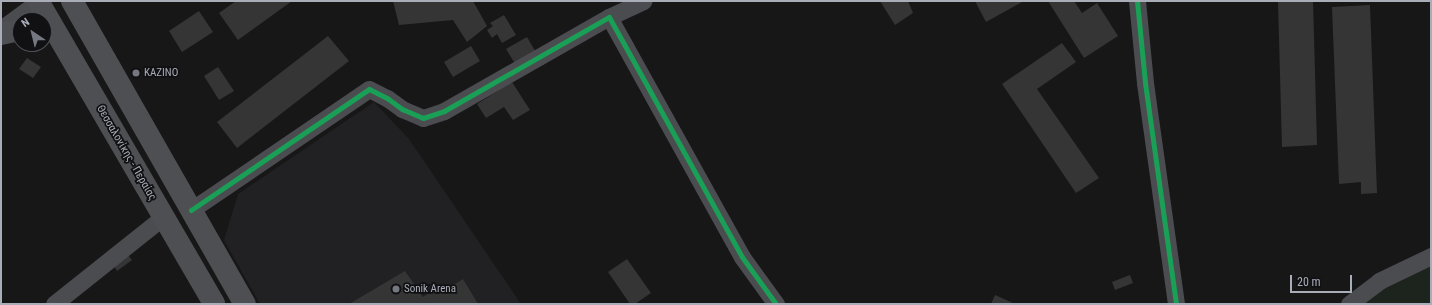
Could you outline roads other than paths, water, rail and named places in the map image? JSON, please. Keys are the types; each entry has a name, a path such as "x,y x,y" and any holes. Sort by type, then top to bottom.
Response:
{"main road":[{"name":"Θεσσαλονίκης - Περαίας","path":"39,1 214,304"},
{"path":"72,1 245,304"},
{"path":"1,34 12,32"},
{"path":"52,42 70,56"}],"street":[{"path":"1,29 39,1"},
{"path":"191,210 369,89 387,98 402,109 423,118 444,111 608,17 644,1"},
{"path":"1137,1 1145,83 1176,304"},
{"path":"608,17 742,257 776,304"},
{"path":"54,304 164,217"},
{"path":"1349,304 1379,281 1431,256"}],"place":[{"name":"ΚΑΖΙΝΟ","path":"136,73"},
{"name":"Sonik Arena","path":"396,289"}]}
